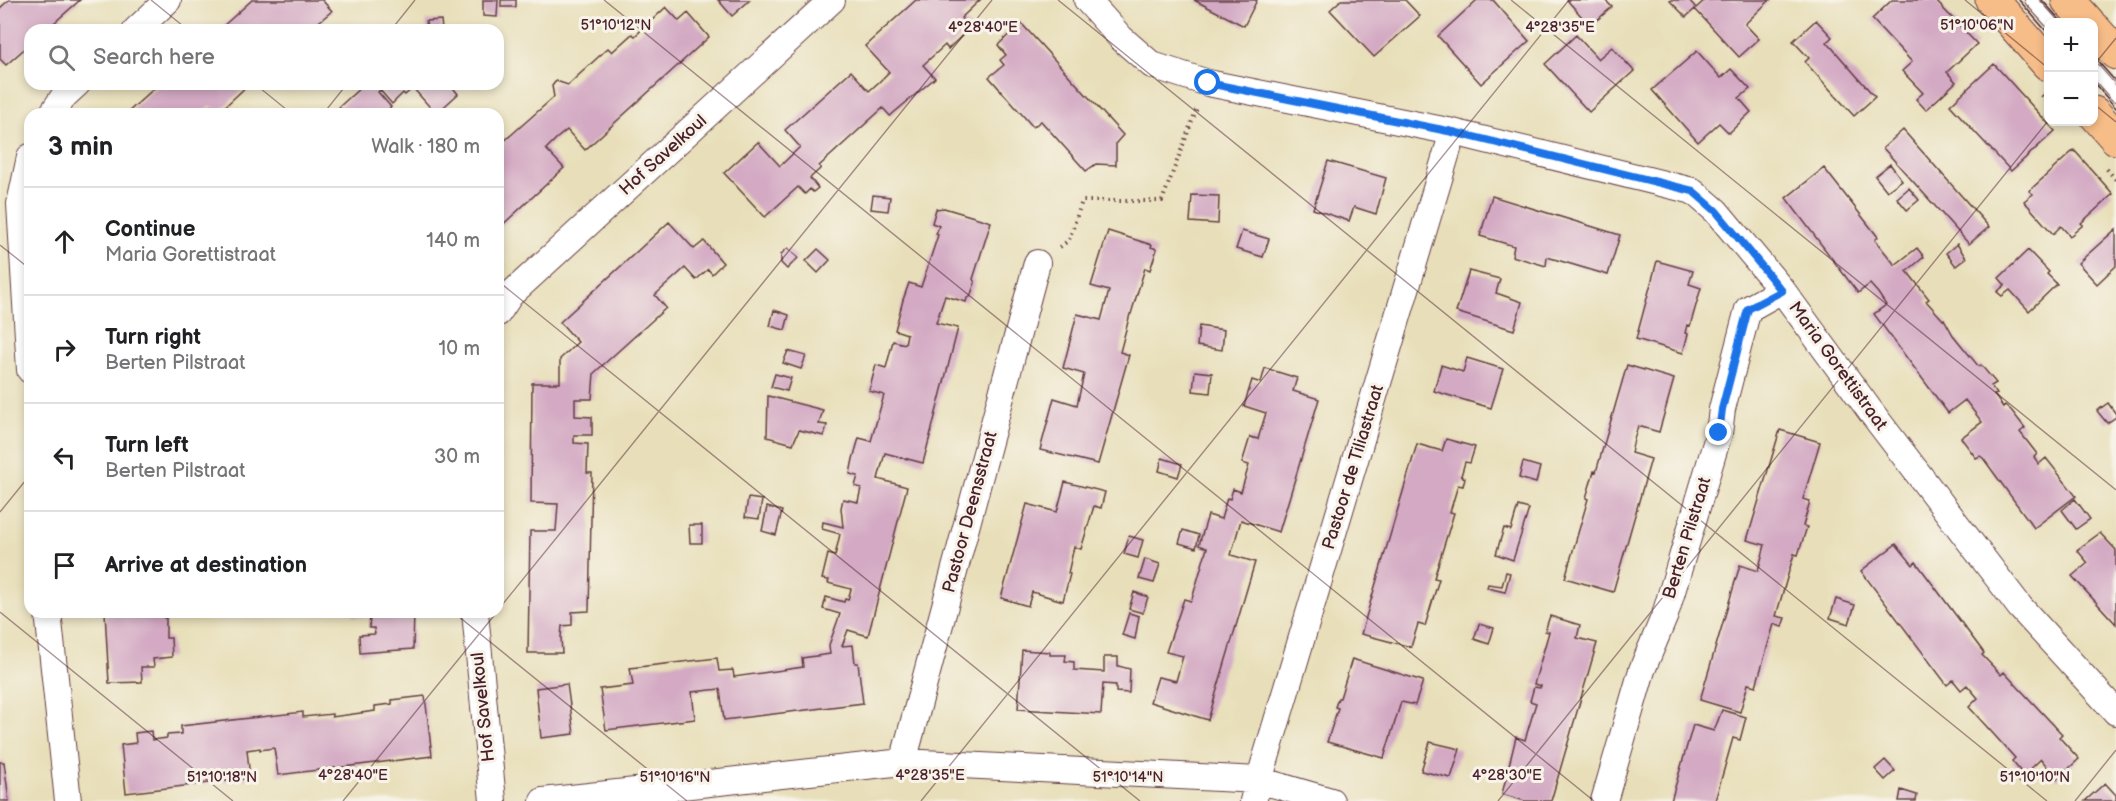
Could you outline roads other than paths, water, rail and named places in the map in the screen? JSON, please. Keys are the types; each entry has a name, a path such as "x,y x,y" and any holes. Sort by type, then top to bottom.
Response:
{"main road":[{"path":"1992,0 2044,58"},
{"path":"2077,14 2116,53"},
{"path":"2098,118 2116,138"}],"street":[{"path":"142,24 168,0"},
{"name":"Hof Savelkoul","path":"504,304 510,295 832,0"},
{"name":"Maria Gorettistraat","path":"1087,0 1121,38 1152,65 1208,83 1453,132 1693,191 1716,211 1782,291 2020,607 2116,712"},
{"path":"56,108 70,90"},
{"name":"Pastoor de Tiliastraat","path":"1256,791 1453,132"},
{"path":"24,185 20,204 24,270"},
{"name":"Pastoor Deensstraat","path":"903,762 1037,263"},
{"name":"Berten Pilstraat","path":"1604,801 1642,670 1665,615 1719,433 1722,409 1748,309 1782,291"},
{"path":"49,618 68,801"},
{"name":"Hof Savelkoul","path":"476,618 493,801"},
{"path":"543,801 903,762 1256,791 1331,801"}],"lane":[{"path":"2031,0 2077,14"},
{"path":"2096,72 2116,94"}],"tram line":[{"path":"2019,0 2044,28"},
{"path":"2042,0 2058,18"},
{"path":"2098,62 2116,82"},
{"path":"2098,88 2116,108"}]}
